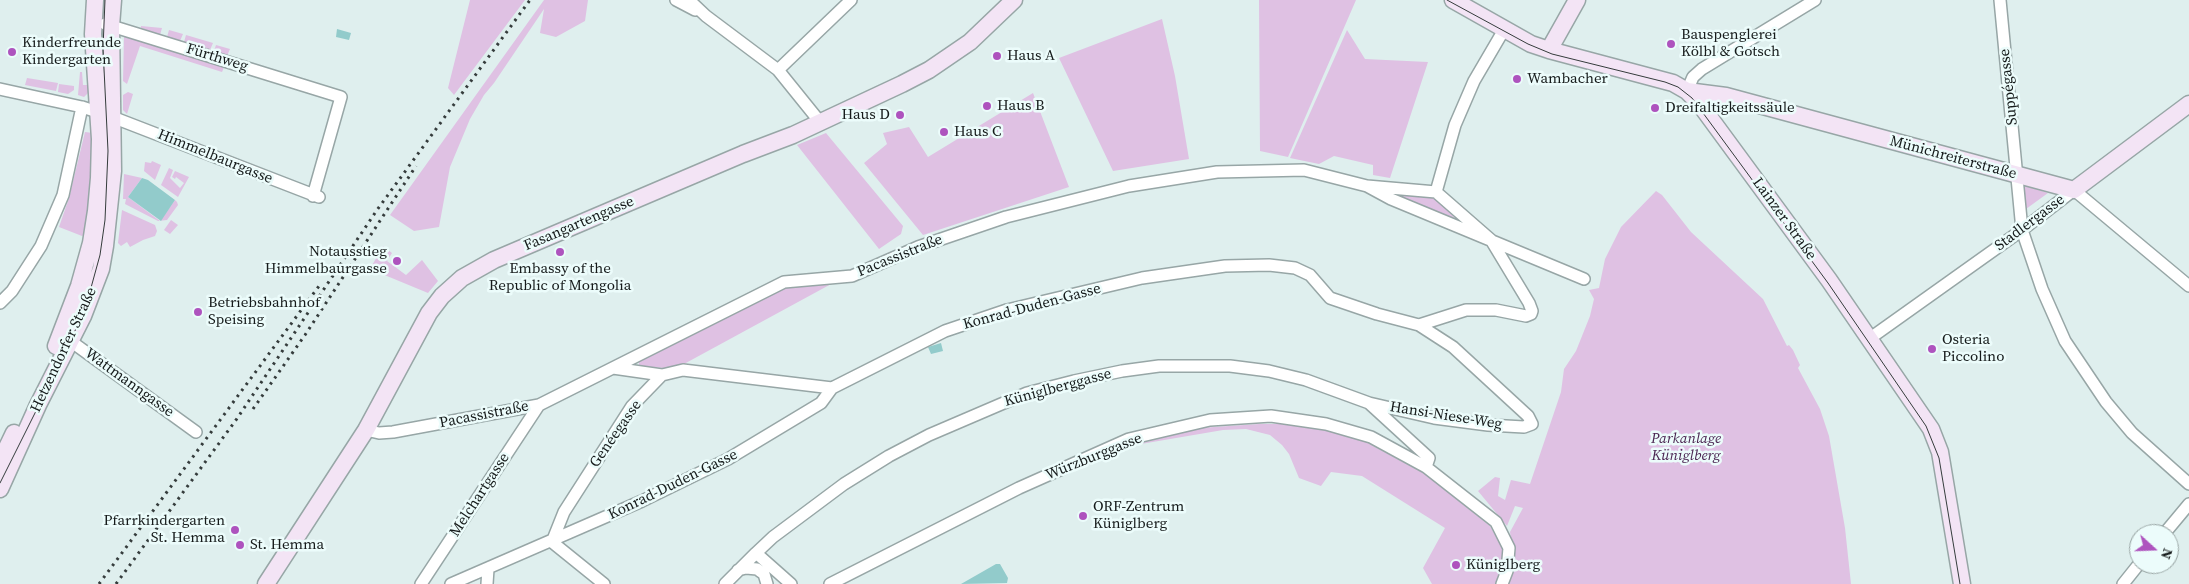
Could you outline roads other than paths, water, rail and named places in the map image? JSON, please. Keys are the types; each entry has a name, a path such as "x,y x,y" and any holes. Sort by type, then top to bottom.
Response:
{"main road":[{"path":"95,0 97,111"},
{"path":"97,111 111,26 113,0"},
{"name":"Fasangartengasse","path":"266,584 366,430 429,313 450,288 471,271 820,122 908,80 949,58 985,29 1014,0"},
{"name":"Lainzer Straße","path":"1453,0 1531,44 1673,83 1687,91 1699,103 1829,280 1927,422 1940,452 1962,584"},
{"path":"1550,50 1577,0"},
{"name":"Münichreiterstraße","path":"1687,91 1726,96 2074,190"},
{"name":"Stadlergasse","path":"2074,190 2189,104"},
{"name":"Hetzendorfer Straße","path":"0,489 66,338 80,286 94,220 99,178 100,139 97,111"},
{"name":"Hetzendorfer Straße","path":"0,462 66,338"}],"street":[{"path":"676,0 706,16"},
{"path":"689,0 706,16 778,70 820,122"},
{"path":"778,70 851,0"},
{"path":"1687,91 1693,77 1702,69 1815,0"},
{"name":"Suppégasse","path":"2000,0 2022,230 2042,289 2053,316 2081,367 2106,402 2132,433 2189,484"},
{"name":"Fürthweg","path":"94,21 341,97 316,197"},
{"path":"1436,192 1455,124 1474,81 1505,28"},
{"name":"Himmelbaurgasse","path":"0,89 97,111 316,197"},
{"path":"0,303 12,290 41,246 97,111"},
{"name":"Pacassistraße","path":"366,430 380,433 393,432 538,405 784,282 852,276 918,247 1006,217 1129,186 1217,172 1304,170 1367,186 1436,192 1491,240"},
{"name":"Pacassistraße","path":"1367,186 1391,198 1584,279"},
{"name":"Stadlergasse","path":"1868,339 2022,230 2074,190"},
{"name":"Münichreiterstraße","path":"2074,190 2189,286"},
{"path":"1419,325 1466,310 1496,310 1526,316 1531,314 1532,311 1529,303 1491,240"},
{"name":"Konrad-Duden-Gasse","path":"451,584 552,542 728,459 821,403 832,388 945,331 1007,310 1142,278 1225,266 1269,265 1295,268 1310,275 1330,298 1377,314 1419,325"},
{"name":"Hansi-Niese-Weg","path":"1369,403 1434,418 1488,426 1524,427 1532,424 1528,416 1485,375 1453,347 1419,325"},
{"name":"Wattmanngasse","path":"66,338 196,432"},
{"name":"Küniglberggasse","path":"756,553 773,537 836,490 889,456 997,405 1027,394 1074,381 1160,366 1230,366 1269,371 1306,380 1369,403"},
{"path":"613,368 662,375 683,370 832,388"},
{"name":"Genéegasse","path":"552,542 564,512 632,406 662,375"},
{"name":"Hansi-Niese-Weg","path":"1369,403 1429,458 1426,467"},
{"name":"Melchartgasse","path":"421,584 538,405"},
{"name":"Würzburggasse","path":"830,584 1019,488 1129,439 1210,420 1271,416 1326,424 1371,437 1426,467 1496,522 1509,548 1508,571 1502,584"},
{"path":"2172,524 2189,504"},
{"path":"552,542 604,584"},
{"path":"725,584 756,553 791,584"},
{"path":"738,570 746,568 757,569 764,574 767,584"},
{"path":"487,584 488,569"},
{"path":"2123,584 2131,574"}],"water":[{"path":"337,29 351,33 349,40 336,37"},
{"path":"142,178 148,180 175,200 161,221 128,197"},
{"path":"941,343 943,351 931,354 928,347"},
{"path":"996,564 1000,564 1008,578 1007,583 961,584"}],"tram line":[{"path":"0,483 71,341 89,295 100,255 105,220 108,151 103,48 105,0"},
{"path":"1447,0 1528,44 1552,54 1665,82 1678,87 1692,98 1828,283 1926,426 1939,458 1960,584"}],"railway":[{"path":"116,584 236,420 377,210 530,0"},
{"path":"253,409 305,335 416,166"},
{"path":"99,584 319,286"}],"place":[{"name":"Bauspenglerei Kölbl & Gotsch","path":"1671,44"},
{"name":"Kinderfreunde Kindergarten","path":"12,52"},
{"name":"Haus A","path":"997,56"},
{"name":"Wambacher","path":"1517,79"},
{"name":"Haus B","path":"987,106"},
{"name":"Dreifaltigkeitssäule","path":"1655,108"},
{"name":"Haus D","path":"900,115"},
{"name":"Haus C","path":"944,132"},
{"name":"Embassy of the Republic of Mongolia","path":"560,252"},
{"name":"Notausstieg Himmelbaurgasse","path":"397,261"},
{"name":"Betriebsbahnhof Speising","path":"198,312"},
{"name":"Osteria Piccolino","path":"1932,349"},
{"name":"ORF-Zentrum Küniglberg","path":"1083,516"},
{"name":"Pfarrkindergarten St. Hemma","path":"235,530"},
{"name":"St. Hemma","path":"240,545"},
{"name":"Küniglberg","path":"1456,565"}],"park label":[{"name":"Parkanlage Küniglberg","path":"1686,448"}]}
